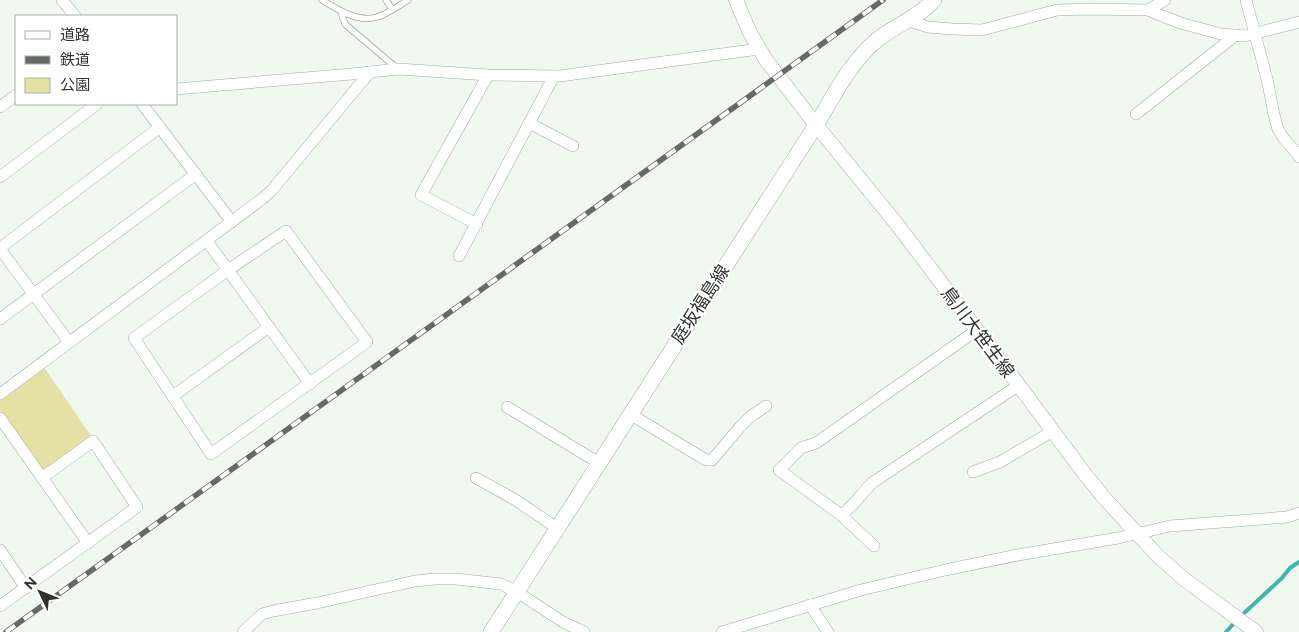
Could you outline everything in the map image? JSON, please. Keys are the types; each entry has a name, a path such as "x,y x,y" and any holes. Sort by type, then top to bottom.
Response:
{"main road":[{"name":"庭坂福島線","path":"491,632 852,67 878,39 926,9 934,0"}],"street":[{"path":"62,0 73,15"},
{"name":"鳥川大笹生線","path":"736,0 749,31 766,60 896,223 1106,500 1158,556 1184,579 1256,632"},
{"path":"1148,10 1165,0"},
{"path":"1246,0 1278,129 1299,157"},
{"path":"909,20 928,27 982,30 1057,10 1148,10 1184,24 1221,34 1245,36 1299,22"},
{"path":"1136,114 1236,35"},
{"path":"178,89 398,68 488,75 554,76 759,49"},
{"path":"0,394 262,199 272,190 370,72"},
{"path":"477,224 421,195 488,75"},
{"path":"459,256 554,76"},
{"path":"0,106 15,96"},
{"path":"0,177 96,105"},
{"path":"143,105 232,222"},
{"path":"529,123 573,146"},
{"path":"69,342 0,248 160,127"},
{"path":"0,319 196,174"},
{"path":"286,231 368,342 212,454 134,338 228,270 286,231"},
{"path":"207,241 310,384"},
{"path":"173,396 269,327"},
{"path":"874,546 841,515 780,470 801,448 816,443 977,330"},
{"path":"841,515 846,512 872,483 1019,384"},
{"path":"630,414 712,460 752,416 766,406"},
{"path":"507,407 599,463"},
{"path":"0,418 88,543"},
{"path":"973,472 1000,462 1053,432"},
{"path":"0,606 137,507 92,441 42,478"},
{"path":"476,478 514,498 557,528"},
{"path":"722,632 862,590 944,570 1118,538 1170,526 1287,517 1299,513"},
{"path":"0,550 26,588"},
{"path":"243,632 262,614 273,611 415,581 456,579 501,584 563,622 584,632"},
{"path":"810,605 828,632"}],"lane":[{"path":"386,0 392,10"},
{"path":"327,1 341,11 359,18 375,18 408,0"},
{"path":"341,11 346,25 398,68"}],"green space":[{"path":"43,366 92,437 43,473 0,412 0,398"}],"waterway":[{"path":"1241,616 1282,578 1290,568 1299,562"},
{"path":"1226,632 1236,621"}],"railway":[{"path":"6,632 883,0"}]}
